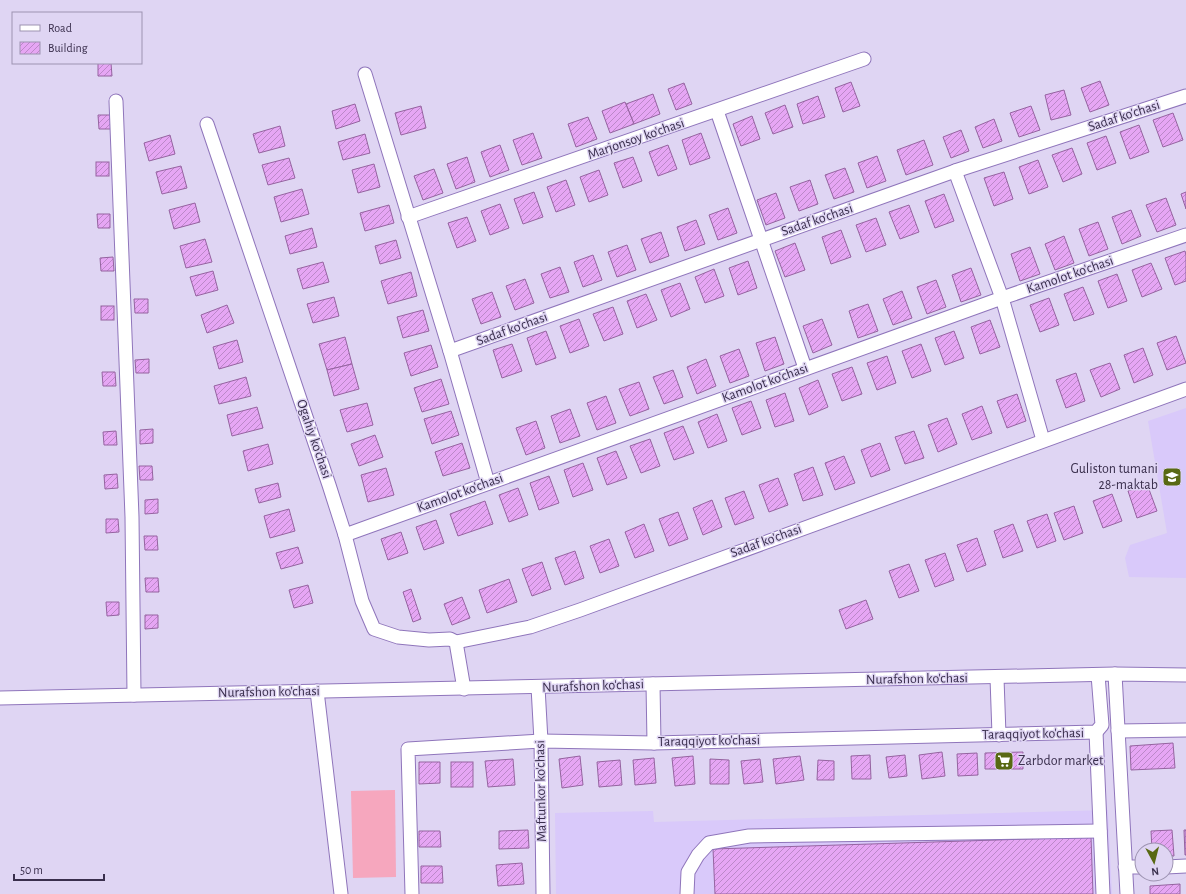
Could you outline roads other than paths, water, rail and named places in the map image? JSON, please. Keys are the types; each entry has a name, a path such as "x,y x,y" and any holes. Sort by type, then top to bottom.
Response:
{"street":[{"name":"Marjonsoy ko'chasi","path":"408,218 864,59"},
{"path":"366,74 408,218 450,351 488,483"},
{"name":"Sadaf ko'chasi","path":"450,351 955,171 1186,96"},
{"path":"116,101 132,517 134,695"},
{"path":"717,111 805,368"},
{"name":"Ogahiy ko'chasi","path":"207,124 327,477 345,535 362,601 374,629 398,637 429,640 450,639 456,642"},
{"path":"955,171 1002,298 1044,440"},
{"name":"Kamolot ko'chasi","path":"345,535 805,368 1186,235"},
{"name":"Sadaf ko'chasi","path":"456,642 530,627 1186,389"},
{"path":"456,642 464,689"},
{"path":"1115,674 1127,894"},
{"name":"Nurafshon ko'chasi","path":"0,698 997,678 1115,674 1186,675"},
{"name":"Taraqqiyot ko'chasi","path":"412,894 408,749 541,741 654,742 1096,732 1102,725 1098,675"},
{"path":"997,678 999,735"},
{"path":"652,684 654,742"},
{"name":"Maftunkor ko'chasi","path":"538,687 541,741 543,894"},
{"path":"317,691 341,894"},
{"path":"1118,731 1186,730"},
{"path":"1096,732 1103,894"},
{"path":"687,894 688,872 698,854 709,843 749,836 1100,831"},
{"path":"1174,867 1186,866"},
{"path":"1125,867 1134,867"}],"place":[{"name":"Guliston tumani 28-maktab","path":"1172,477"},
{"name":"Zarbdor market","path":"1004,761"}]}
